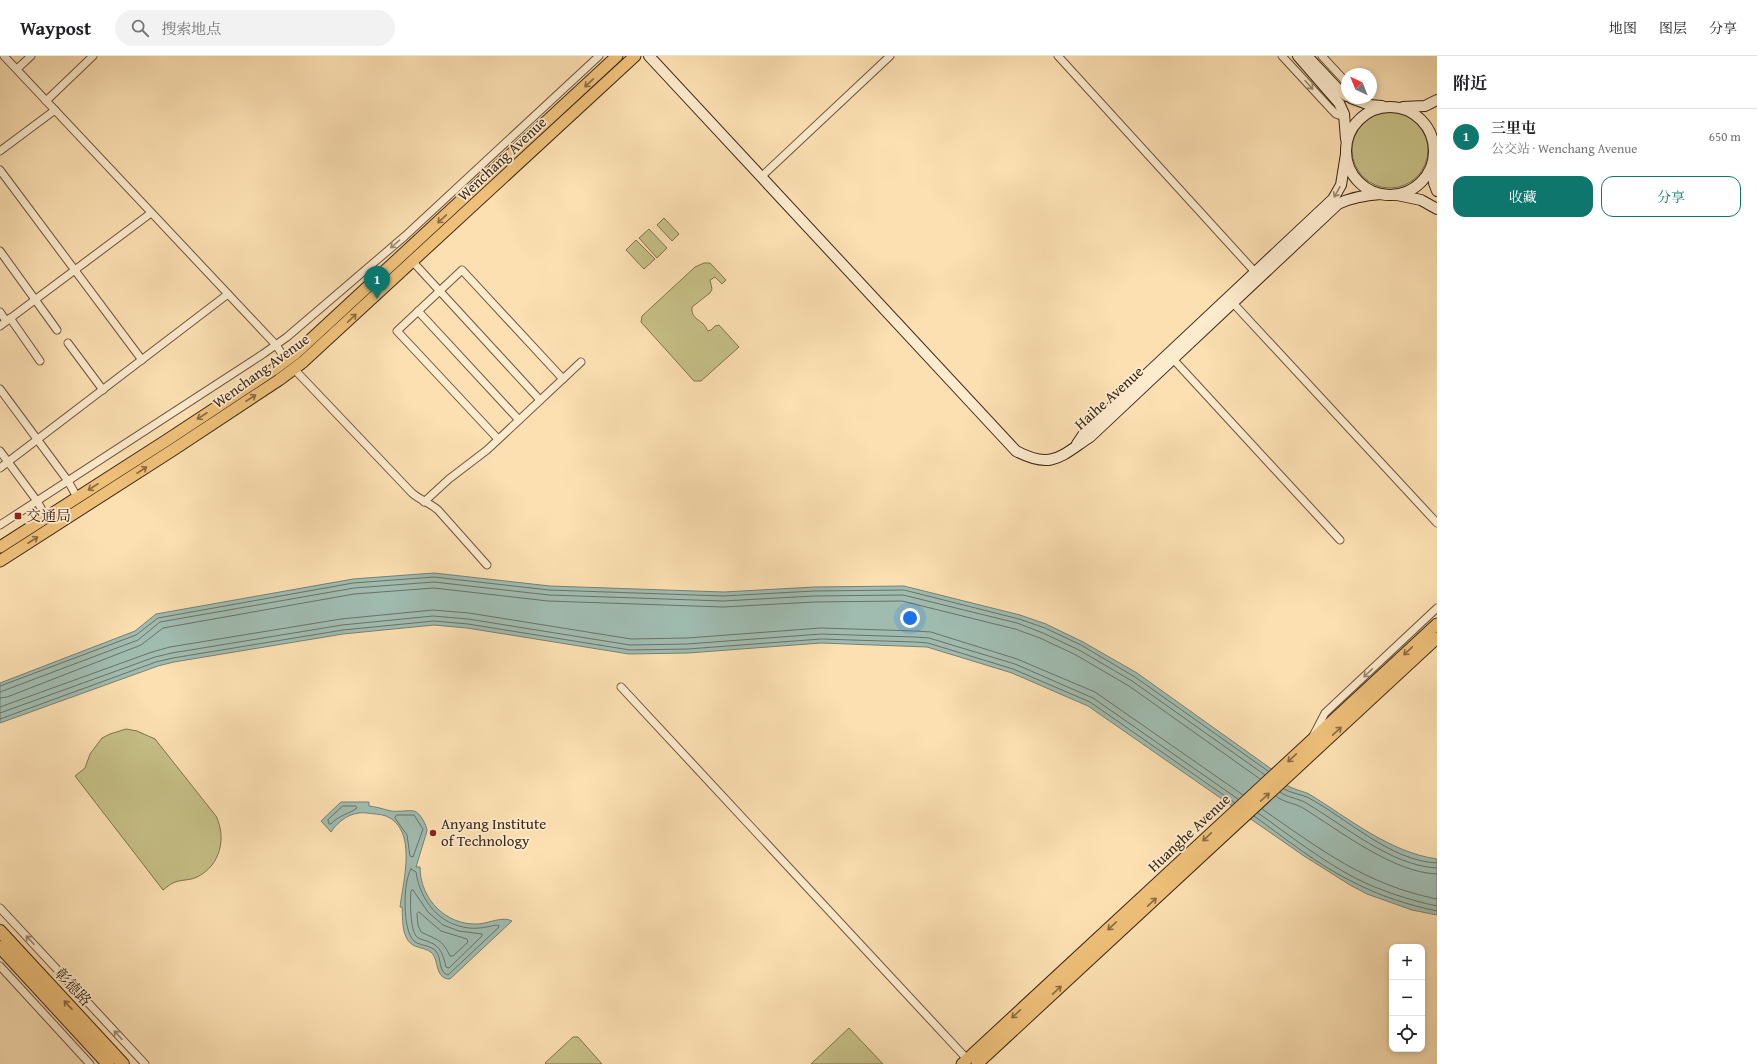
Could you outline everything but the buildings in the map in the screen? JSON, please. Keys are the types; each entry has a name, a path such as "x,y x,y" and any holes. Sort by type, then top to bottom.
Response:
{"highway":[{"name":"彰德路","path":"0,931 123,1064"},
{"name":"彰德路","path":"0,947 108,1064"}],"main road":[{"name":"Wenchang Avenue","path":"0,547 286,360 320,332 617,56"},
{"name":"Wenchang Avenue","path":"0,561 180,445 294,369 316,351 413,262 635,56"},
{"name":"Huanghe Avenue","path":"1284,773 1310,742 1437,624"},
{"name":"Huanghe Avenue","path":"969,1062 1284,773 1437,638"}],"street":[{"path":"4,56 276,345 286,360"},
{"path":"17,69 31,56"},
{"path":"46,101 93,56"},
{"path":"0,524 276,345 405,236 599,56"},
{"path":"649,56 1016,452 1031,458 1046,460 1065,456 1075,447"},
{"path":"761,176 890,56"},
{"path":"1058,56 1255,272"},
{"path":"1282,56 1336,114 1344,117"},
{"path":"1298,56 1339,102 1344,117 1346,151 1349,168 1357,180 1368,189 1381,194 1395,194 1421,200 1437,209"},
{"path":"1307,56 1336,88 1341,91"},
{"path":"1322,56 1341,77"},
{"path":"1367,104 1400,108 1425,106 1437,100"},
{"path":"1346,151 1352,128 1361,117 1373,110 1386,107"},
{"path":"1400,108 1412,112 1423,121 1430,133 1434,146"},
{"path":"0,151 55,110"},
{"path":"1437,128 1433,159 1434,183 1437,191"},
{"name":"Haihe Avenue","path":"1075,447 1085,432 1333,199 1341,185 1346,151"},
{"path":"1395,194 1409,190 1420,183 1428,172 1433,159"},
{"path":"0,170 142,360"},
{"name":"Haihe Avenue","path":"1075,447 1090,438 1338,204 1359,196 1381,194"},
{"path":"0,326 151,213"},
{"path":"0,251 58,330"},
{"path":"413,262 540,400"},
{"path":"498,440 397,331 462,270 562,379"},
{"path":"0,468 228,294"},
{"path":"1233,303 1437,523"},
{"path":"418,311 519,420"},
{"path":"0,312 40,361"},
{"path":"68,343 103,390"},
{"path":"1173,359 1340,540"},
{"path":"424,502 448,479 498,440 581,362"},
{"path":"294,369 412,493 438,510 487,565"},
{"path":"0,389 68,481 78,497"},
{"path":"0,451 37,501 46,517"},
{"path":"1310,742 1325,713 1437,608"},
{"path":"621,687 969,1062"},
{"path":"0,908 145,1064"},
{"path":"0,966 90,1064"}],"shaded area":[{"path":"1390,112 1404,115 1417,123 1425,136 1428,150 1425,164 1417,177 1404,185 1390,188 1376,185 1363,177 1355,164 1352,150 1355,136 1363,123 1376,115"},
{"path":"664,218 679,234 672,241 657,225"},
{"path":"649,229 667,248 657,258 639,238"},
{"path":"636,240 655,259 644,269 626,250"},
{"path":"704,263 710,263 726,280 722,284 715,277 710,280 712,289 710,293 692,307 693,315 708,331 719,325 739,347 701,381 694,381 641,322 642,316 695,267"},
{"path":"126,729 137,731 155,739 216,816 219,824 221,842 216,859 211,866 197,877 176,882 163,890 75,776 85,768 90,754 102,738"},
{"path":"849,1028 883,1064 811,1064"},
{"path":"573,1037 578,1037 602,1064 545,1063"}],"water":[{"path":"434,573 550,586 724,592 814,587 904,586 1020,615 1046,624 1083,642 1137,673 1270,768 1278,778 1287,785 1309,794 1386,842 1419,855 1437,859 1437,915 1412,910 1367,894 1350,885 1304,856 1088,706 1012,673 927,647 821,643 688,653 629,654 467,628 434,625 343,634 174,662 158,666 0,723 0,683 135,631 156,614 353,579"},
{"path":"341,802 369,802 369,806 391,811 414,811 419,814 426,826 427,831 416,867 420,867 421,879 430,900 446,915 467,923 479,924 504,919 512,921 450,979 442,976 432,953 410,943 405,934 402,907 400,907 406,857 402,832 396,823 386,816 379,814 356,813 342,820 331,832 321,821"}],"place":[{"name":"三里屯","path":"377,299"},
{"name":"交通局","path":"18,516"},
{"name":"Anyang Institute of Technology","path":"433,833"}]}
